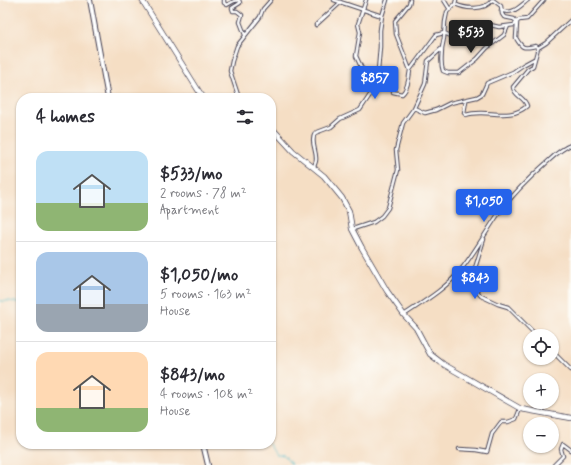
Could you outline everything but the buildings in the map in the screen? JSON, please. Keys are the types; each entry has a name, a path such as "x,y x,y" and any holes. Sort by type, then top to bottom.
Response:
{"main road":[{"path":"90,0 107,93"},
{"path":"142,0 200,93"},
{"path":"276,132 293,151 324,176 342,198 349,211 352,230 387,291 404,315 416,328 430,354 443,364 521,409 571,418"},
{"path":"204,449 208,465"}],"street":[{"path":"224,0 224,4 227,5 238,0 240,3 232,8 233,11 237,11 242,15 240,22 245,35"},
{"path":"237,93 230,71 237,46 260,17 263,9 271,0"},
{"path":"334,0 382,16"},
{"path":"366,0 358,24 360,32 356,56 362,68 371,73 378,71"},
{"path":"314,167 316,159 313,136 315,132 331,128 340,119 360,110 380,80 378,71 380,30 382,16 387,0"},
{"path":"410,0 409,4 395,21 396,34 410,70"},
{"path":"444,0 449,8"},
{"path":"456,0 449,8 446,17 440,63 443,71 448,73 459,73 477,59 487,48 504,36 508,25"},
{"path":"454,4 460,6 483,7 490,4 494,0 501,6 504,17 514,18 517,23 516,38 519,44 526,49 536,46 538,48"},
{"path":"502,10 511,12 528,0"},
{"path":"393,92 402,94 405,92 410,70 436,35 444,33 451,36 461,29 486,24 499,27 517,23 519,20 527,19 544,0"},
{"path":"316,25 341,2"},
{"path":"466,100 464,113 466,115 472,113 496,115 515,112 527,106 527,104 516,94 513,86 528,69 533,66 538,48 546,43 571,20"},
{"path":"352,230 374,222 382,216 388,208 398,170 396,150 403,124 414,108 425,84 428,61 442,48"},
{"path":"414,108 425,112 436,110 450,103 477,97 482,94 487,83 513,72 534,59"},
{"path":"404,315 442,288 458,273 485,237 501,211 529,178 567,146 571,145"},
{"path":"471,284 471,278 485,237"},
{"path":"458,273 471,284 481,296 508,307 530,329"},
{"path":"559,358 571,370"},
{"path":"459,449 487,452 492,434 501,422 508,422 516,419 521,409"},
{"path":"554,465 563,456 561,449 562,444 571,450"}],"waterway":[{"path":"0,301 16,302"},
{"path":"272,449 276,455 284,456 292,465"}]}
